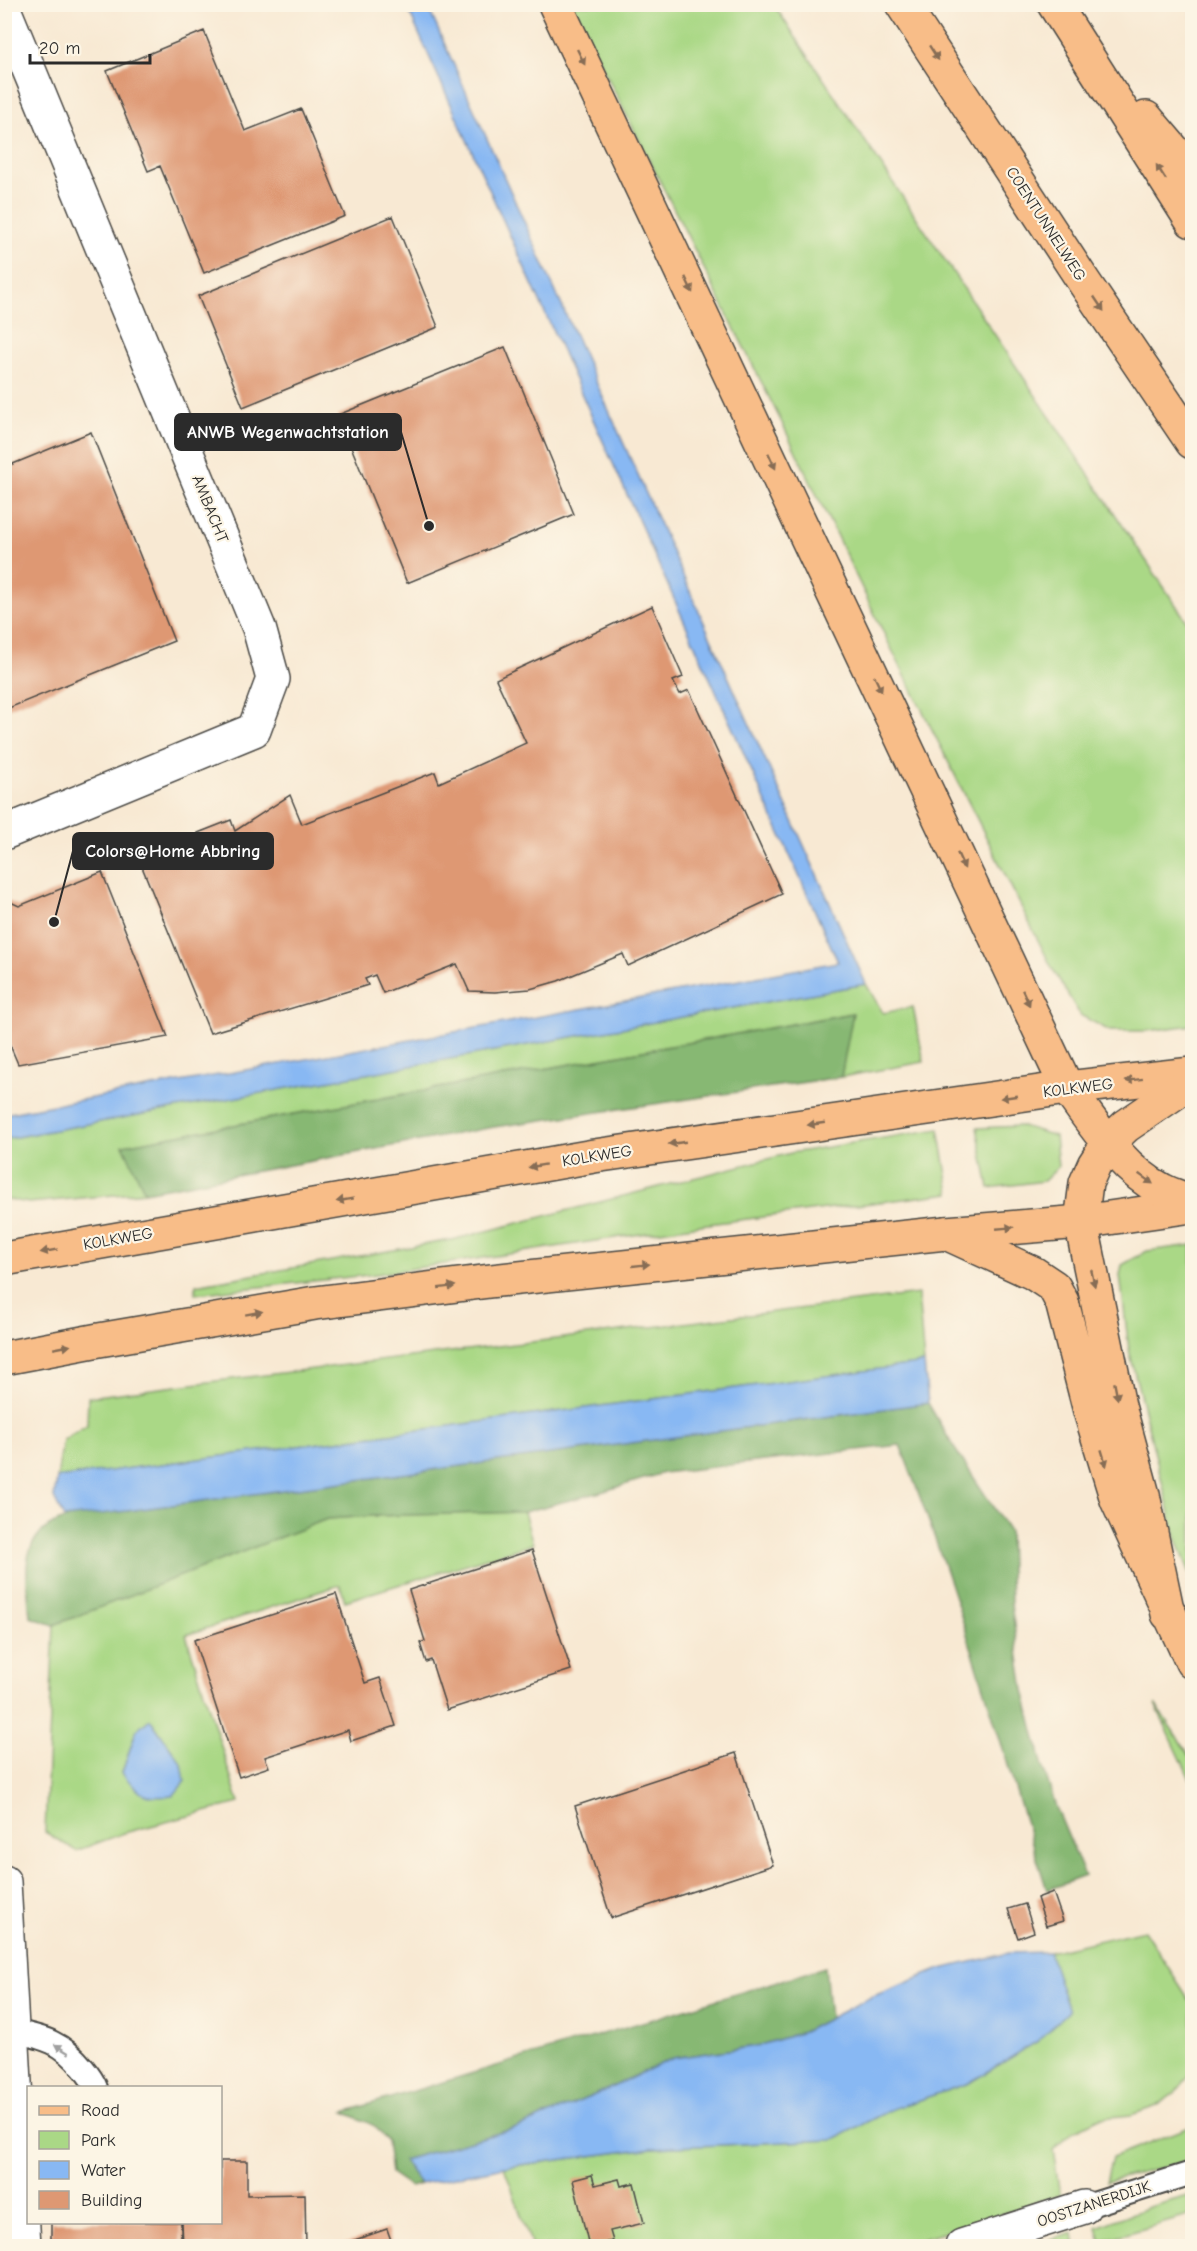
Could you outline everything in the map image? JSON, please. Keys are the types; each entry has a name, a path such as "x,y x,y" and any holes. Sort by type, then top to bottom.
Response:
{"main road":[{"path":"555,4 1067,1088 1108,1143 1131,1169 1162,1191 1192,1204"},
{"name":"COENTUNNELWEG","path":"902,4 1192,442"},
{"path":"1061,16 1192,172"},
{"path":"1061,16 1192,221"},
{"name":"KOLKWEG","path":"4,1259 594,1156 1067,1088 1192,1074"},
{"path":"1168,1614 1143,1495 1119,1406 1081,1222 1086,1183 1108,1143 1126,1126 1192,1081"},
{"path":"4,1358 315,1303 490,1281 946,1233 1081,1222 1192,1204"},
{"path":"946,1233 1033,1273 1054,1287 1062,1302 1090,1411 1117,1500 1192,1662"}],"street":[{"name":"AMBACHT","path":"4,9 259,628 273,678 254,730 4,833"},
{"path":"4,1882 14,2031 24,2247"},
{"name":"OOSTZANERDIJK","path":"962,2247 1084,2207"}],"lane":[{"path":"14,2031 44,2038 70,2053 95,2086"},
{"name":"OOSTZANERDIJK","path":"1084,2207 1192,2173"}],"green space":[{"path":"571,5 774,5 1192,629 1192,1025 1147,1031 1110,1031 1080,1015 1052,968 891,648 780,419"},
{"path":"866,984 883,1013 913,1007 924,1062 841,1077 852,1013 124,1145 145,1192 29,1203 5,1199 5,1139"},
{"path":"853,1013 841,1077 494,1127 145,1192 123,1145"},
{"path":"1022,1126 1055,1136 1058,1167 1044,1181 989,1188 977,1128"},
{"path":"939,1129 950,1193 700,1225 377,1274 195,1294 196,1285 456,1239 791,1153"},
{"path":"1192,1245 1192,1578 1176,1538 1129,1350 1120,1275 1122,1265 1147,1251"},
{"path":"918,1294 924,1363 57,1478 63,1440 87,1425 88,1397"},
{"path":"928,1403 953,1446 1009,1531 1011,1604 1024,1690 1042,1763 1056,1807 1085,1876 1047,1890 941,1555 900,1445 663,1473 524,1512 327,1519 54,1625 30,1617 27,1565 31,1547 39,1534 50,1525 64,1519"},
{"path":"524,1512 533,1544 345,1601 340,1585 186,1635 239,1803 124,1833 76,1851 45,1832 54,1625 327,1519","holes":["150,1719 182,1764 122,1773 136,1731"]},
{"path":"1155,1704 1192,1759 1192,1783"},
{"path":"1144,1930 1192,2004 1192,2072 1177,2091 1157,2106 1131,2115 1100,2118 1073,2131 1053,2150 1060,2195 902,2246 532,2246 504,2167 652,2148 832,2140 892,2109 969,2083 1038,2041 1069,2011 1049,1952"},
{"path":"825,1967 830,2018 803,2032 757,2046 673,2058 604,2091 517,2128 403,2160 420,2184 411,2187 391,2173 387,2141 375,2126 344,2112"},
{"path":"1192,2126 1192,2160 1106,2182 1112,2157"},
{"path":"1192,2195 1192,2215 1101,2241 1097,2227 1149,2207"},
{"path":"1073,2233 1075,2246 1032,2246"}],"water":[{"path":"406,5 427,5 866,984 5,1139 5,1114 838,962"},
{"path":"924,1363 928,1403 64,1518 54,1498 57,1478"},
{"path":"150,1719 182,1764 185,1781 173,1796 155,1797 143,1794 122,1773 136,1731"},
{"path":"1049,1952 1069,2011 1038,2041 969,2083 892,2109 832,2140 652,2148 504,2167 420,2184 403,2160 517,2128 604,2091 673,2058 757,2046 803,2032 871,1997 941,1969 1009,1953"}],"building":[{"path":"204,31 245,131 301,109 345,216 204,273 160,166 148,171 107,71"},
{"path":"393,216 438,327 243,407 198,296"},
{"path":"505,347 574,514 407,583 338,415"},
{"path":"91,432 174,641 4,710 4,458 8,466"},
{"path":"652,606 683,677 673,681 680,694 689,690 782,894 628,966 623,954 558,981 530,989 495,992 469,991 457,964 383,993 375,975 365,979 368,985 210,1033 138,857 203,845 198,833 231,820 235,831 290,795 302,824 435,772 439,783 526,743 496,679"},
{"path":"102,872 168,1037 18,1064 4,1031 4,899 19,906"},
{"path":"532,1550 571,1670 447,1710 431,1660 426,1662 420,1643 425,1641 409,1590"},
{"path":"336,1594 365,1683 380,1678 396,1726 351,1741 348,1730 265,1757 269,1767 239,1777 194,1640"},
{"path":"736,1753 773,1865 611,1918 575,1806"},
{"path":"1053,1892 1063,1921 1046,1926 1037,1898"},
{"path":"1025,1904 1034,1932 1018,1938 1008,1909"},
{"path":"222,2161 247,2161 247,2195 305,2194 306,2246 183,2246 182,2224 222,2224"},
{"path":"592,2175 595,2185 619,2179 621,2186 634,2183 644,2223 610,2231 613,2241 589,2246 573,2180"},
{"path":"51,2224 181,2224 181,2246 51,2246"},
{"path":"387,2229 393,2246 337,2246"}],"place":[{"name":"ANWB Wegenwachtstation","path":"429,526"},
{"name":"Colors@Home Abbring","path":"54,922"}]}
